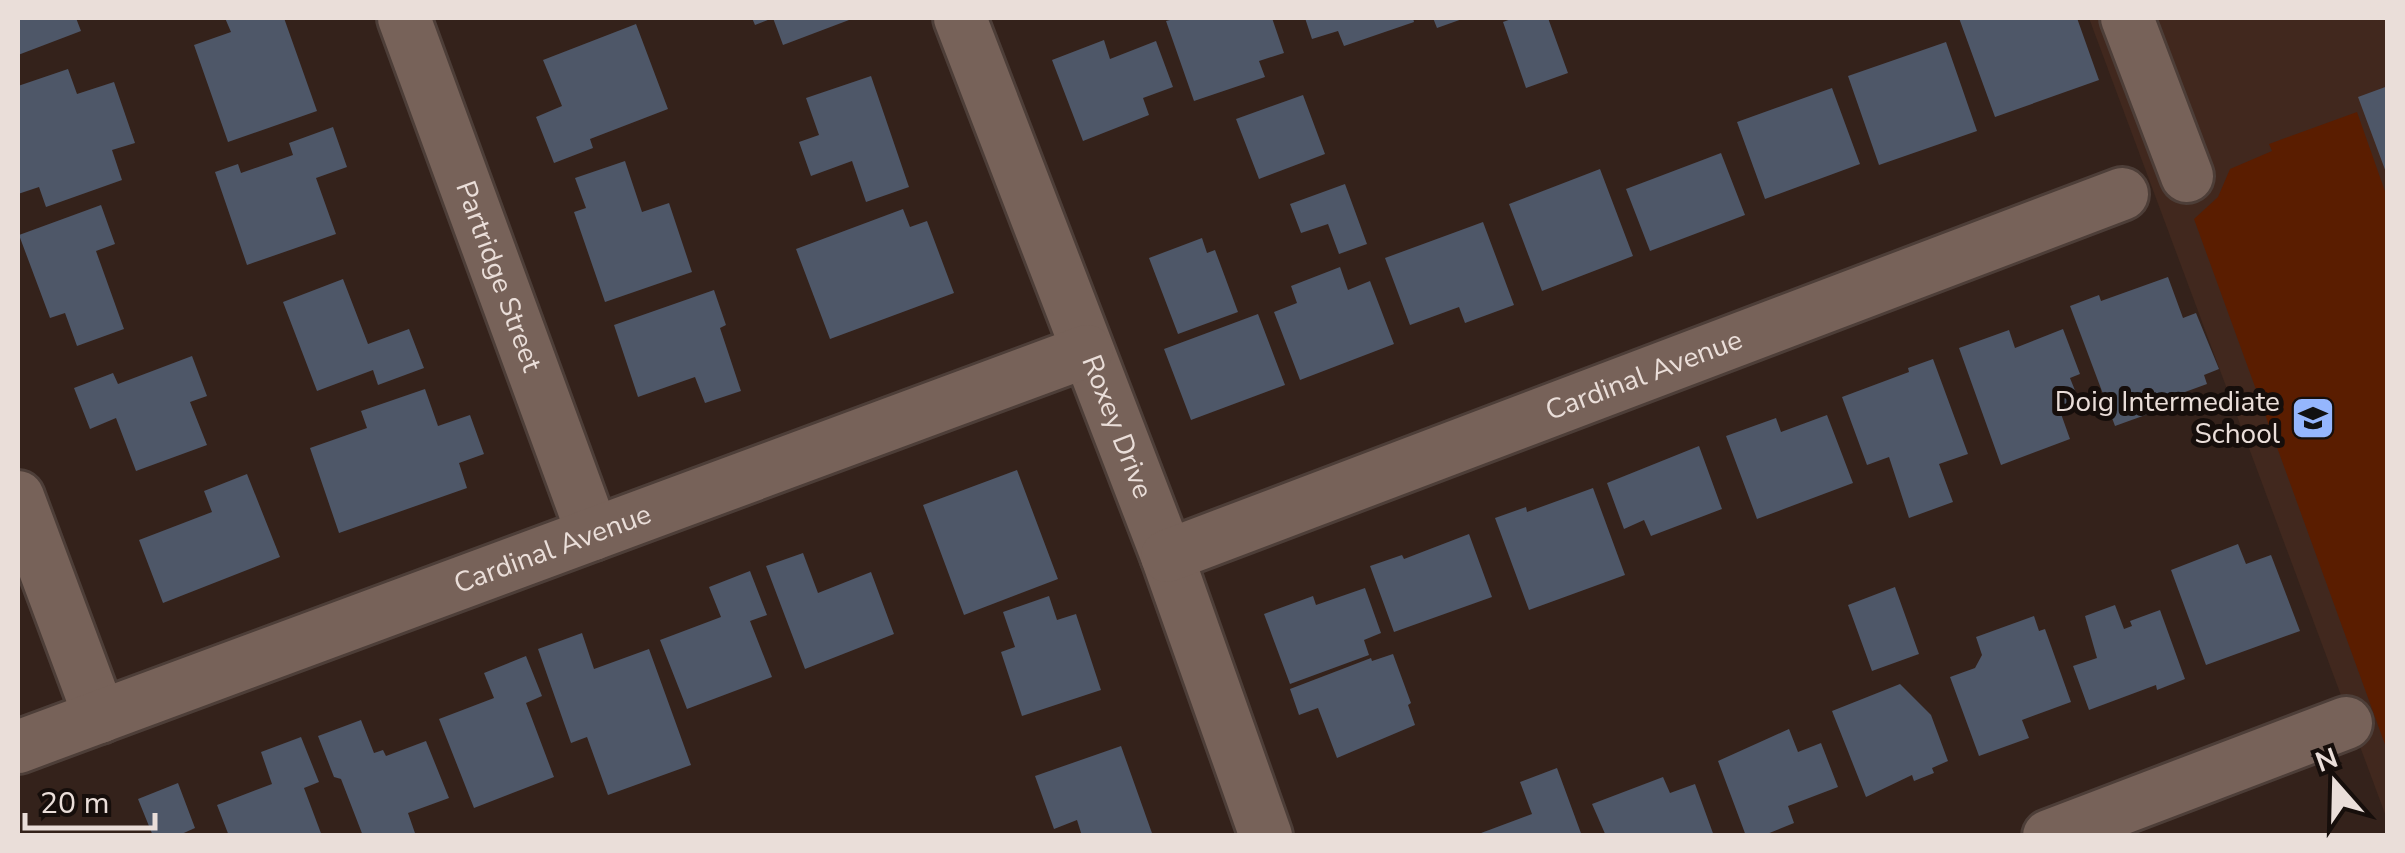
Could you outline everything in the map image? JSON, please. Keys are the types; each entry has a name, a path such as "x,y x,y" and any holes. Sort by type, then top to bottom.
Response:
{"street":[{"name":"Partridge Street","path":"404,18 593,534"},
{"name":"Roxey Drive","path":"960,18 1168,556 1266,836"},
{"path":"2127,18 2187,176"},
{"name":"Cardinal Avenue","path":"1168,556 2122,194"},
{"name":"Cardinal Avenue","path":"18,748 1087,350"},
{"path":"18,497 100,717"},
{"path":"2049,836 2346,722"}],"shaded area":[{"name":"Doig Intermediate School","path":"2089,18 2387,18 2387,819"},
{"path":"2357,112 2387,197 2387,750 2194,219 2218,197 2230,169 2272,151 2269,144"}],"building":[{"path":"18,18 76,18 81,31 18,55"},
{"path":"225,18 284,18 317,111 228,142 194,45 231,32"},
{"path":"752,18 773,18 755,25"},
{"path":"773,18 848,18 849,20 783,45"},
{"path":"1272,18 1284,53 1259,61 1265,77 1194,101 1166,21"},
{"path":"1305,18 1413,18 1414,22 1344,46 1338,31 1312,39"},
{"path":"1433,18 1465,18 1437,28"},
{"path":"1514,18 1548,18 1568,73 1526,88 1503,22"},
{"path":"1959,18 2077,18 2099,80 1995,117"},
{"path":"636,24 668,109 590,139 593,148 554,163 536,117 562,106 543,60"},
{"path":"1104,40 1110,59 1156,41 1173,87 1143,98 1149,115 1083,141 1052,60"},
{"path":"1946,42 1977,131 1879,165 1848,76"},
{"path":"68,69 77,94 114,82 135,143 112,150 122,180 46,207 39,187 18,194 18,86"},
{"path":"871,76 909,187 866,202 852,161 811,176 799,142 819,135 806,98"},
{"path":"2388,86 2388,175 2387,175 2358,97"},
{"path":"1832,88 1860,164 1765,199 1737,122"},
{"path":"1303,95 1325,154 1259,179 1236,119"},
{"path":"333,127 347,167 316,178 336,234 247,265 215,172 238,164 241,173 293,155 289,143"},
{"path":"1721,153 1745,215 1650,251 1626,189"},
{"path":"625,161 642,212 669,203 692,272 605,302 574,212 586,208 575,178"},
{"path":"1600,169 1633,256 1542,291 1509,204"},
{"path":"1345,184 1367,244 1339,254 1328,224 1301,233 1290,204"},
{"path":"101,205 115,244 96,251 124,329 77,346 65,313 50,318 19,235"},
{"path":"903,209 910,227 927,221 954,293 830,339 796,249"},
{"path":"1483,222 1514,305 1465,323 1459,307 1410,325 1385,258"},
{"path":"1202,238 1207,253 1215,250 1238,312 1178,334 1149,258"},
{"path":"1340,267 1348,290 1370,281 1394,344 1300,380 1274,312 1297,303 1291,286"},
{"path":"2168,277 2183,318 2196,313 2219,369 2204,375 2207,384 2174,396 2176,404 2115,426 2070,306 2099,295 2101,301"},
{"path":"343,279 368,344 409,329 424,368 378,385 373,370 317,391 283,302"},
{"path":"714,290 726,325 720,328 741,391 705,403 695,377 638,397 614,325"},
{"path":"1258,314 1285,385 1191,420 1164,349"},
{"path":"2063,329 2080,374 2070,378 2080,403 2060,411 2070,439 2001,465 1959,348 2009,330 2015,348"},
{"path":"192,356 207,396 190,402 207,445 136,471 116,418 90,429 74,388 113,373 118,384"},
{"path":"1933,359 1968,454 1939,464 1953,502 1909,518 1889,457 1867,465 1842,397"},
{"path":"425,389 438,426 470,415 484,454 459,463 467,488 339,533 310,448 367,428 361,411"},
{"path":"1827,415 1853,483 1757,519 1726,436 1776,418 1781,432"},
{"path":"1699,446 1722,509 1651,536 1644,520 1624,529 1607,483"},
{"path":"1017,470 1058,579 964,615 923,505"},
{"path":"247,474 280,557 163,603 139,540 212,512 204,491"},
{"path":"1593,488 1625,575 1529,610 1495,518 1526,507 1527,512"},
{"path":"1469,534 1492,597 1394,632 1370,566 1402,555 1404,559"},
{"path":"2238,544 2246,564 2271,555 2300,631 2206,665 2171,570"},
{"path":"803,553 818,593 871,572 894,634 805,669 766,566"},
{"path":"750,571 767,615 750,621 772,677 687,709 660,640 721,617 709,587"},
{"path":"1895,587 1919,654 1872,671 1848,605"},
{"path":"1365,588 1381,633 1364,640 1369,655 1290,684 1264,614 1313,596 1316,605"},
{"path":"1049,596 1057,620 1076,614 1101,690 1022,716 1001,652 1015,647 1003,612"},
{"path":"2115,605 2124,629 2132,626 2130,621 2160,610 2185,679 2157,690 2156,685 2089,710 2073,666 2097,658 2085,616"},
{"path":"2034,616 2039,631 2045,629 2071,702 2022,720 2029,738 1979,756 1950,677 1975,668 1982,655 1976,637"},
{"path":"582,633 594,669 649,649 691,765 608,795 587,737 571,743 538,649"},
{"path":"1393,654 1415,725 1337,758 1318,708 1299,715 1290,689 1371,658 1372,661"},
{"path":"526,656 542,696 526,703 554,777 474,808 439,719 494,698 484,673"},
{"path":"1900,684 1931,715 1948,761 1932,768 1934,773 1914,781 1912,775 1866,797 1832,711"},
{"path":"361,720 374,753 383,750 386,756 426,741 449,798 408,813 416,836 363,836 341,779 334,777 318,736"},
{"path":"1789,729 1798,752 1821,743 1838,787 1788,806 1794,823 1762,836 1746,836 1718,761"},
{"path":"301,737 319,782 304,788 322,836 229,836 217,805 272,784 261,752"},
{"path":"1121,746 1153,836 1082,836 1077,820 1054,829 1035,776"},
{"path":"1557,768 1582,836 1473,836 1532,814 1520,782"},
{"path":"1663,777 1670,793 1695,784 1714,836 1606,836 1592,804"},
{"path":"178,783 195,828 177,836 153,836 138,799"}],"place":[{"name":"Doig Intermediate School","path":"2313,418"}]}
